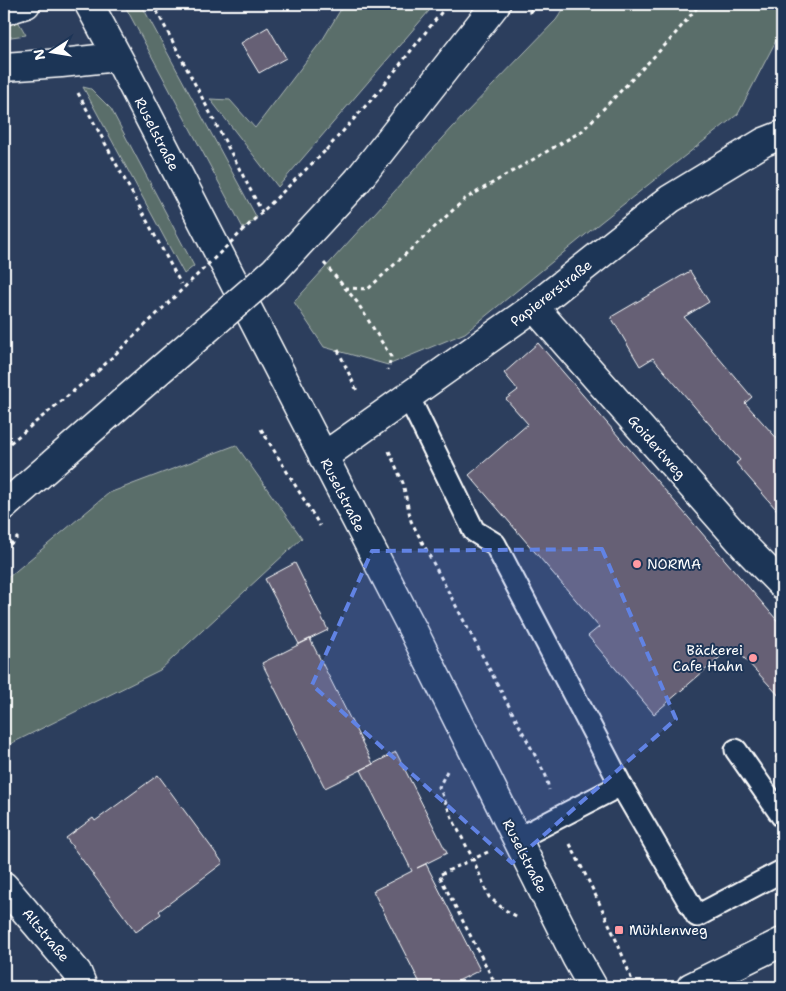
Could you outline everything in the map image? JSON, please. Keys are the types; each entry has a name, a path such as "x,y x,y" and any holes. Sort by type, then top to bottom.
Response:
{"main road":[{"path":"4,10 26,4"},
{"name":"Ruselstraße","path":"89,4 408,622 592,987"},
{"path":"4,506 274,271 358,180 496,4"},
{"path":"4,67 118,57"},
{"name":"Papiererstraße","path":"323,457 534,307 670,199 764,142 782,135"},
{"name":"Goidertweg","path":"534,307 748,550 782,585"},
{"name":"Altstraße","path":"4,886 77,972 83,987"},
{"path":"691,987 782,942"}],"lane":[{"path":"408,396 474,530 494,544 621,785 698,916 782,871"},
{"path":"736,750 782,816"},
{"path":"517,839 621,785"}],"path":[{"path":"153,4 262,212"},
{"path":"4,448 98,371 326,150 379,91 448,4"},
{"path":"345,288 368,289 465,198 582,131 670,40 700,4"},
{"path":"75,88 181,284"},
{"path":"319,257 357,302 392,357 374,421"},
{"path":"338,350 355,387"},
{"path":"260,429 320,527"},
{"path":"388,450 403,483 411,521 546,776 556,818 591,886 628,969 634,987"},
{"path":"446,763 447,770 439,788 452,820 473,859 489,897 505,910 520,918"},
{"path":"496,987 439,875 517,839"}],"highlighted area":[{"path":"602,549 676,719 512,863 312,685 372,551"}],"green space":[{"path":"124,4 141,4 257,218 243,228"},
{"path":"344,4 435,4 278,187 210,99 230,100 255,128 323,39"},
{"path":"567,4 782,4 782,29 738,114 465,333 388,365 324,347 294,302 463,116 556,20"},
{"path":"14,14 26,35 4,38 4,17"},
{"path":"83,87 91,89 111,109 194,266 184,274"},
{"path":"236,445 302,538 160,670 4,747 4,581 109,493"}],"building":[{"path":"268,27 286,58 259,73 241,43"},
{"path":"690,271 709,302 684,317 752,397 745,403 782,444 782,516 736,463 740,460 653,358 640,366 611,317"},
{"name":"NORMA","path":"538,343 782,626 782,699 733,646 654,714 588,636 599,627 469,475 528,424 506,399 518,390 504,373"},
{"path":"295,563 328,630 299,644 265,579"},
{"path":"310,639 373,764 325,788 262,663"},
{"path":"396,752 447,853 417,868 426,864 480,970 446,987 422,987 373,891 412,871 361,770"},
{"path":"158,775 223,863 159,911 161,914 136,932 66,838 93,818 95,821"}],"place":[{"name":"NORMA","path":"637,564"},
{"name":"Bäckerei Cafe Hahn","path":"753,658"},
{"name":"Mühlenweg","path":"619,930"}]}
